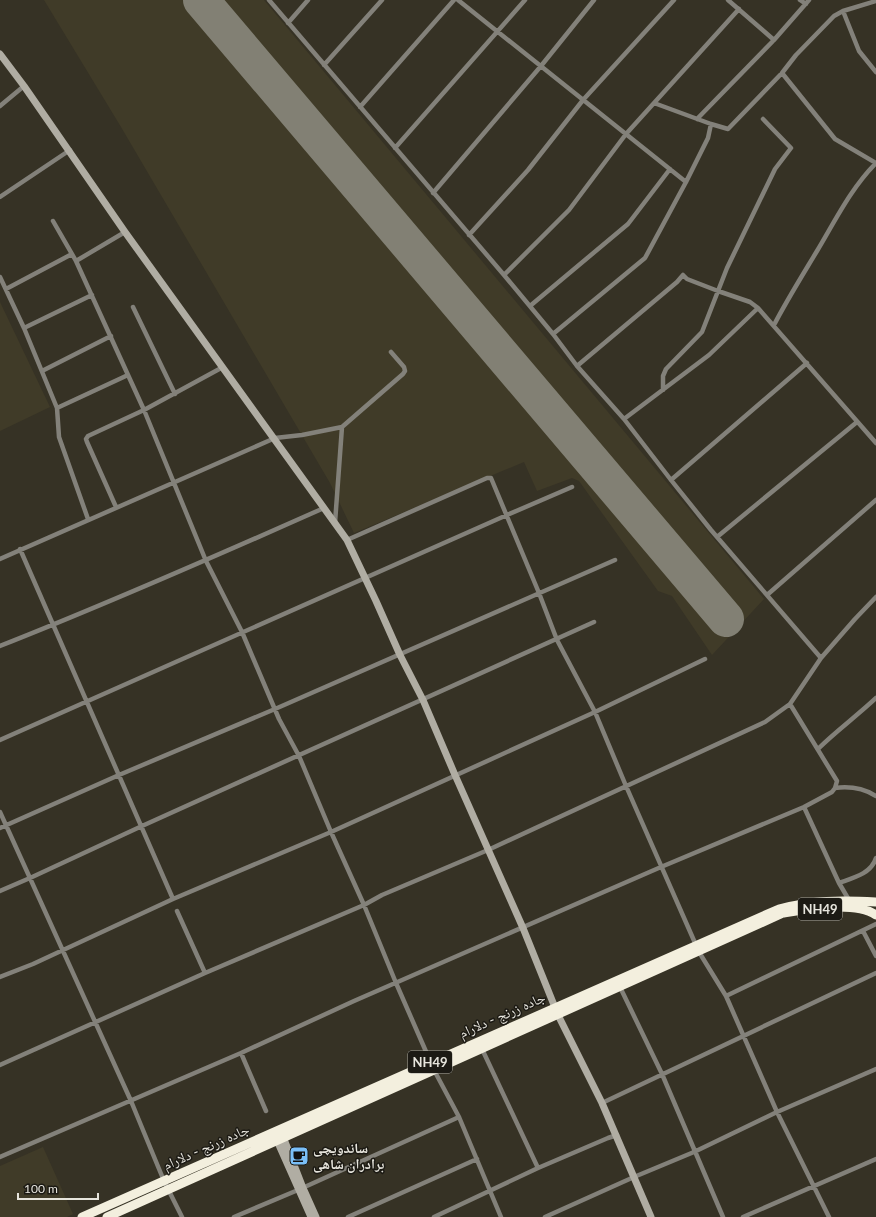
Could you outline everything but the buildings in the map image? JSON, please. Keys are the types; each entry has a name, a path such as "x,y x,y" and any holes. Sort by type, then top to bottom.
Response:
{"highway":[{"name":"جاده زرنج - دلارام","path":"432,1066 482,1049 556,1011 620,986 778,908 804,902 849,900 876,902"},
{"name":"جاده زرنج - دلارام","path":"82,1217 166,1185 698,948 783,913 807,910 859,908 876,915"},
{"name":"جاده زرنج - دلارام","path":"107,1217 166,1185"}],"street":[{"path":"269,0 530,306 577,366 624,419 717,538 822,658"},
{"path":"288,23 308,0"},
{"path":"324,65 382,0"},
{"path":"360,108 454,0"},
{"path":"458,0 686,182"},
{"path":"395,148 525,0"},
{"path":"433,193 541,66 594,0"},
{"path":"468,235 528,170 583,100 674,0"},
{"path":"728,0 774,40"},
{"path":"800,0 806,4"},
{"path":"697,120 774,40 809,0"},
{"path":"654,104 697,120 728,129 834,16 843,11 876,1"},
{"path":"504,275 569,210 626,134 739,9"},
{"path":"843,11 858,51 876,72"},
{"path":"0,54 70,150 125,232 346,540 423,700 523,928 556,1011 602,1103 651,1217"},
{"path":"774,325 840,211 866,173 876,163 835,140 782,73"},
{"path":"0,106 24,86"},
{"path":"663,390 663,376 666,369 702,332 727,268 775,169 792,148 763,119"},
{"path":"553,334 645,258 708,138 712,124"},
{"path":"0,196 70,150"},
{"path":"530,306 628,224 670,169"},
{"path":"53,221 76,261 111,336 144,410 206,561 242,632 276,710 299,756 432,1066 459,1117 501,1217"},
{"path":"76,261 125,232"},
{"path":"6,289 72,254"},
{"path":"577,366 677,282 683,275 687,279 750,302 758,308 807,363 856,422 876,443"},
{"path":"0,277 24,328 57,408 59,437 88,520"},
{"path":"24,328 92,295"},
{"path":"134,307 175,394"},
{"path":"624,419 710,355 758,308"},
{"path":"42,371 111,336"},
{"path":"0,559 274,438 302,435 342,427 405,371 404,367 391,352"},
{"path":"671,480 807,363"},
{"path":"116,507 86,439 88,436 144,410 223,367"},
{"path":"57,408 128,375"},
{"path":"717,538 856,422"},
{"path":"335,525 342,427"},
{"path":"346,540 491,478 557,640 595,712 661,867 698,948 726,996 777,1112 829,1217"},
{"path":"0,740 572,487"},
{"path":"767,595 876,500"},
{"path":"0,646 206,561 324,508"},
{"path":"20,549 173,899"},
{"path":"0,828 119,775 276,710 615,560"},
{"path":"0,1065 204,973 488,850 764,722 790,704 822,658 876,597"},
{"path":"0,890 30,878 594,622"},
{"path":"0,977 33,964 173,899 331,832 595,712 705,659"},
{"path":"818,749 836,731 876,698"},
{"path":"790,704 837,781 836,788"},
{"path":"0,1158 661,867 804,807 832,792 836,788 847,786 859,788 876,796"},
{"path":"804,807 839,883 849,900"},
{"path":"0,812 131,1101 166,1185 182,1217"},
{"path":"839,883 863,875 875,863 876,858"},
{"path":"177,911 204,973"},
{"path":"726,996 876,924"},
{"path":"863,930 876,956"},
{"path":"602,1103 744,1037 876,973"},
{"path":"620,986 662,1074 723,1217"},
{"path":"482,1049 538,1168"},
{"path":"241,1053 266,1110"},
{"path":"545,1217 694,1152 777,1112 876,1069"},
{"path":"234,1217 300,1189 459,1117"},
{"path":"278,1135 311,1217"},
{"path":"434,1217 538,1168 608,1138 617,1136"},
{"path":"348,1217 477,1159"},
{"path":"743,1217 876,1159"},
{"path":"300,1189 316,1217"}],"shaded area":[{"path":"44,0 264,0 764,599 712,655 672,596 658,591 579,481 572,478 537,491 524,462 354,533 330,483 121,127"},
{"path":"0,302 50,407 0,431"},
{"path":"43,1147 73,1214 67,1217 0,1217 0,1166"}],"runway":[{"path":"201,0 726,619"}],"place":[{"name":"ساندویچی برادران شاهی","path":"299,1156"}]}
